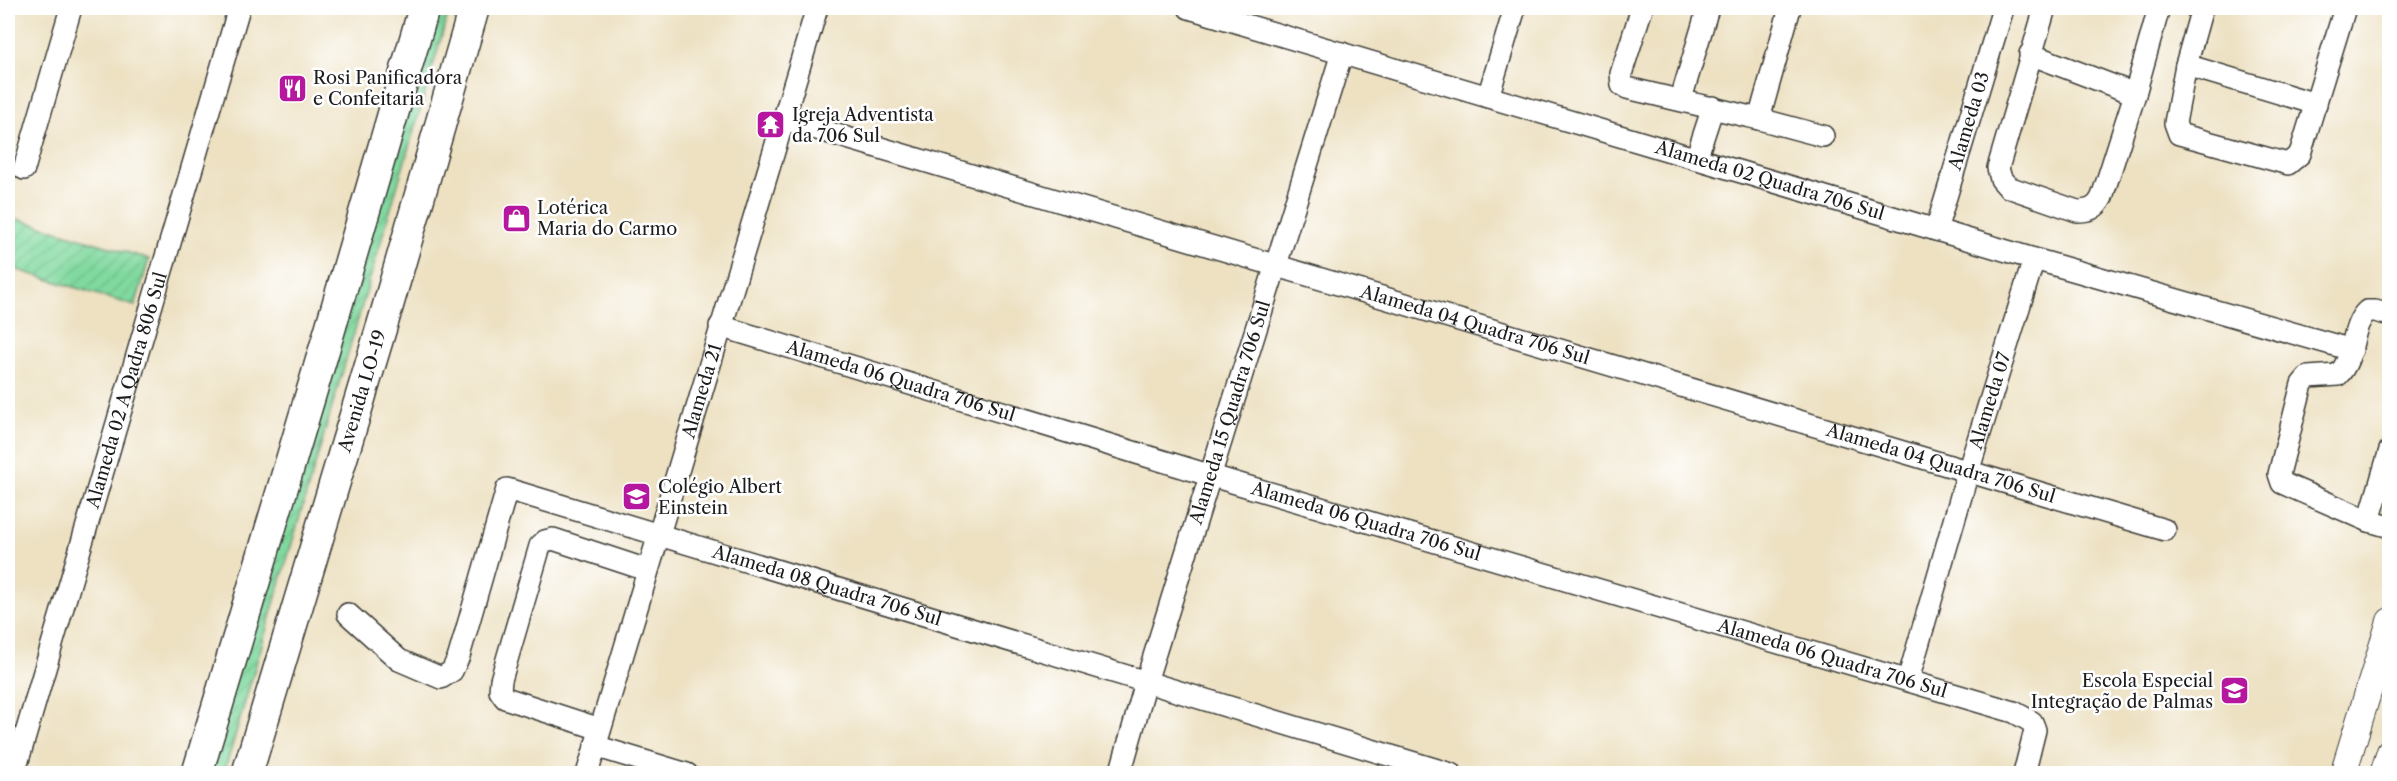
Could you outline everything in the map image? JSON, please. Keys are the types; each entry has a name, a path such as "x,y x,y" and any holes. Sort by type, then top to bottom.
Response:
{"main road":[{"path":"197,774 424,8"},
{"name":"Avenida LO-19","path":"247,774 387,309 474,8"}],"street":[{"path":"24,169 71,8"},
{"name":"Alameda 02 A Qadra 806 Sul","path":"14,773 239,8"},
{"name":"Alameda 21","path":"587,774 817,8"},
{"name":"Alameda 02 Quadra 706 Sul","path":"1189,8 1225,13 1342,53 1488,97 2034,259 2352,350"},
{"path":"1488,97 1515,8"},
{"path":"1642,8 1621,74 1622,85 1823,136"},
{"path":"1681,99 1708,8"},
{"path":"1759,118 1790,8"},
{"path":"2045,8 1998,168 2001,179 2008,188 2077,211 2089,211 2098,205 2135,94 2159,8"},
{"path":"2202,8 2186,64 2175,123 2179,134 2288,164 2300,154 2345,8"},
{"name":"Alameda 03","path":"1936,230 2002,12"},
{"name":"Alameda 15 Quadra 706 Sul","path":"1120,774 1146,682 1277,268 1342,53"},
{"path":"2030,54 2135,94"},
{"path":"2186,64 2316,104"},
{"path":"1696,159 1713,107"},
{"name":"Alameda 04 Quadra 706 Sul","path":"783,119 1277,268 2165,530"},
{"name":"Alameda 07","path":"1908,680 1968,472 2034,259"},
{"path":"2390,315 2367,311 2361,317 2347,366 2338,375 2308,377 2302,384 2278,474 2282,483 2390,527"},
{"name":"Alameda 06 Quadra 706 Sul","path":"720,326 1212,476 2014,712 2031,722 2035,730 2024,774"},
{"path":"2369,520 2390,450"},
{"name":"Alameda 08 Quadra 706 Sul","path":"348,614 399,660 441,678 452,671 459,656 507,489 1451,774"},
{"path":"647,570 553,539 545,541 540,546 510,647 500,692 505,698 687,774"},
{"path":"2343,774 2390,621"},
{"path":"2383,774 2390,752"},
{"path":"8,771 14,773"}],"green space":[{"path":"434,8 450,8 224,773 207,774"},
{"path":"8,216 149,259 135,306 8,267"}],"place":[{"name":"Rosi Panificadora e Confeitaria","path":"292,88"},
{"name":"Igreja Adventista da 706 Sul","path":"771,125"},
{"name":"Lotérica Maria do Carmo","path":"516,218"},
{"name":"Colégio Albert Einstein","path":"637,497"},
{"name":"Escola Especial Integração de Palmas","path":"2234,691"}]}
